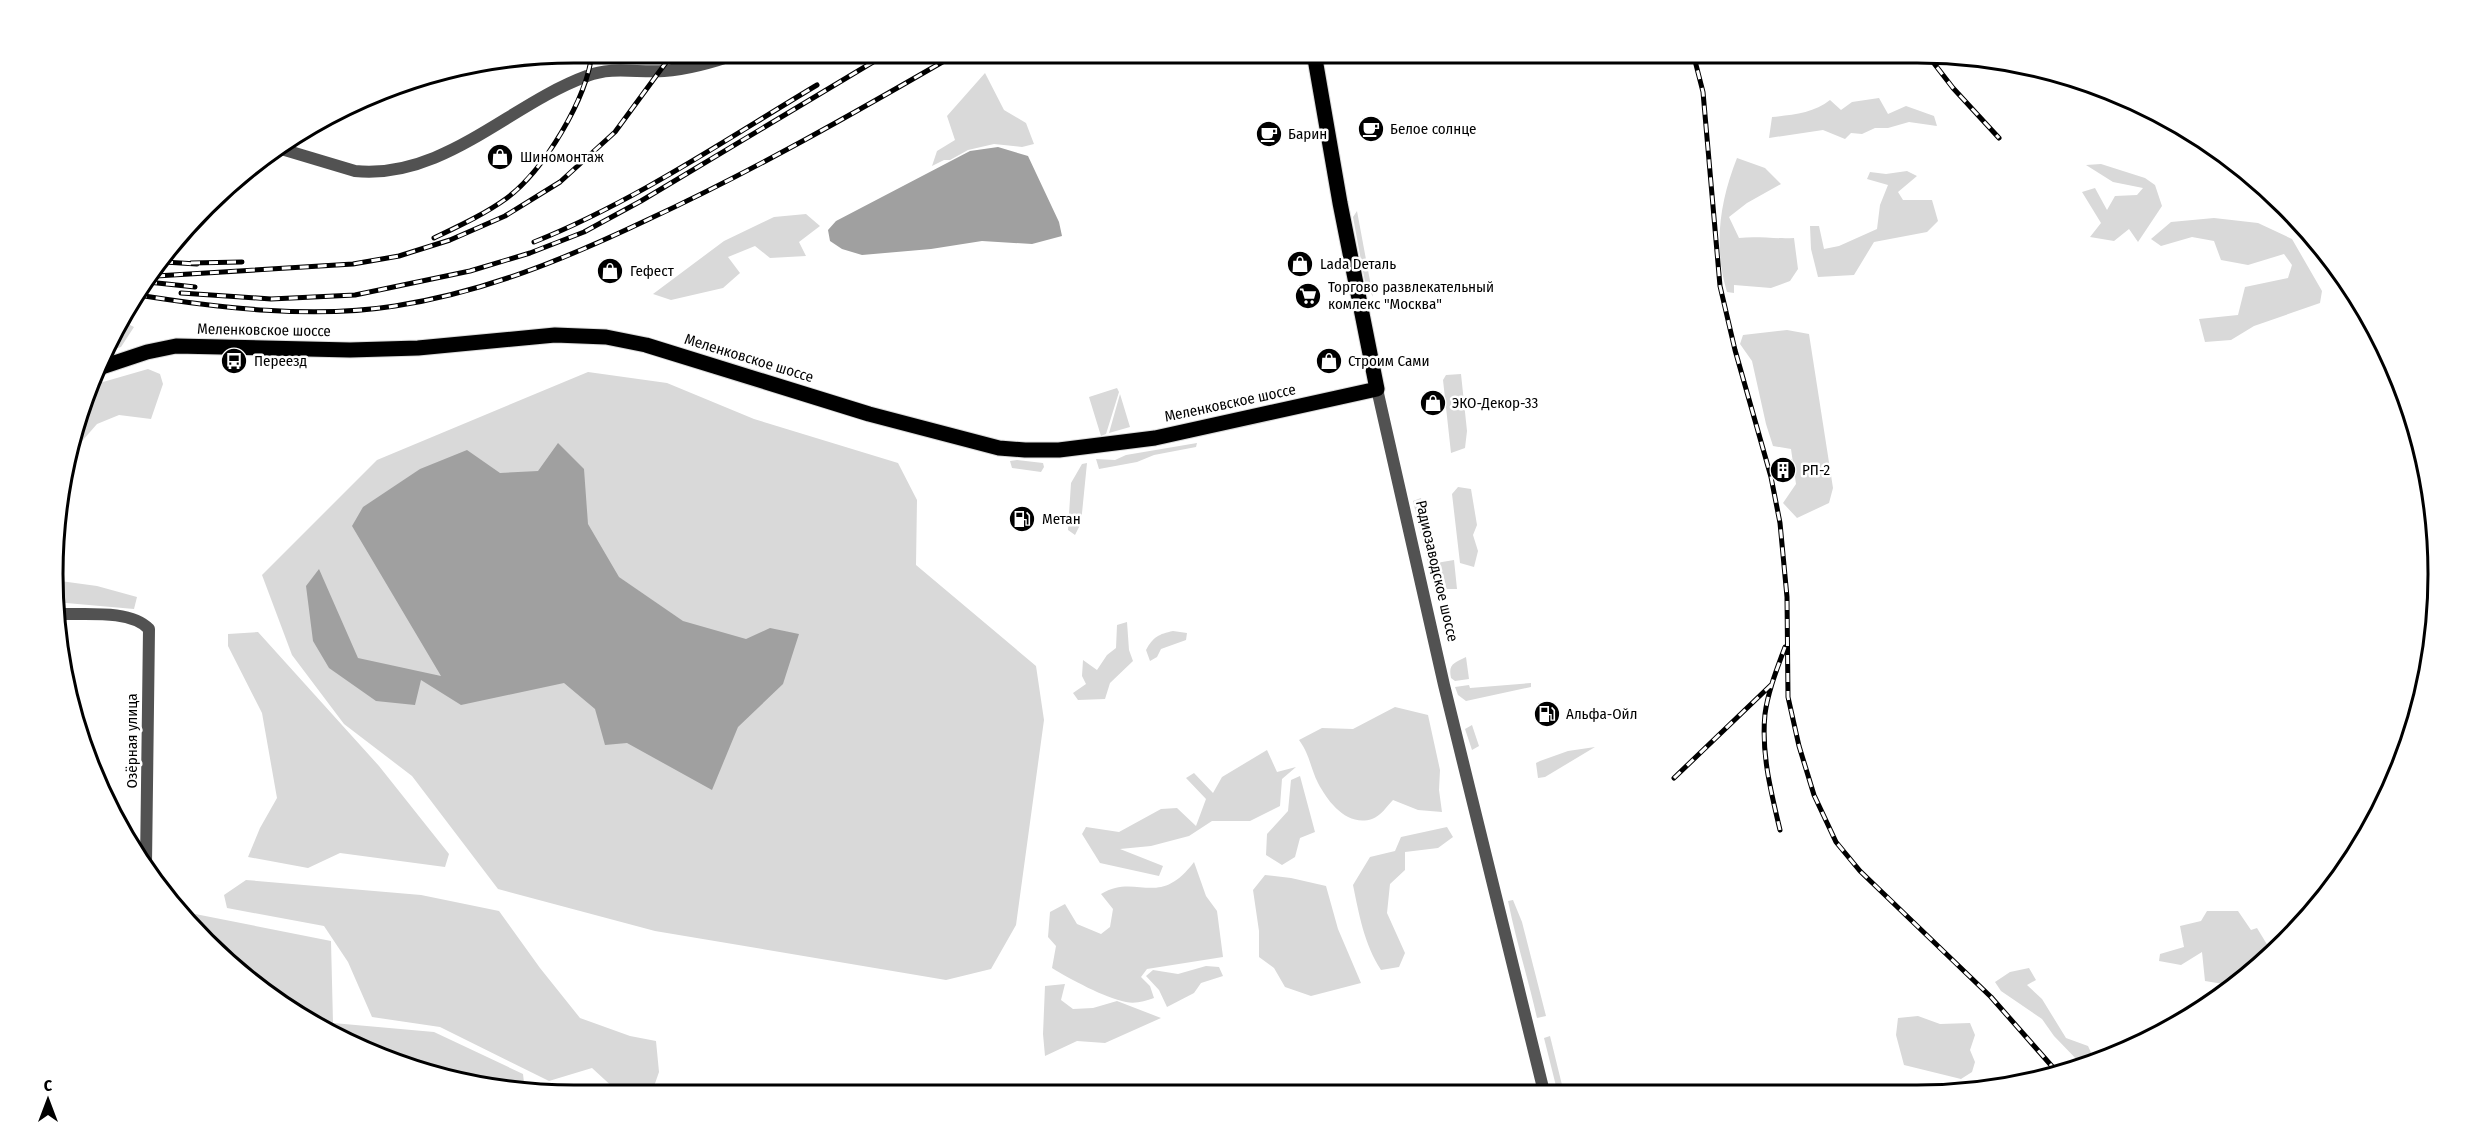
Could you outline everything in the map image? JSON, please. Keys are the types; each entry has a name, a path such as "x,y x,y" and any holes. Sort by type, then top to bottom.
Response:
{"main road":[{"name":"Радиозаводское шоссе","path":"1316,63 1340,203 1377,389"},
{"name":"Меленковское шоссе","path":"109,364 176,346 350,350 418,348 555,335 606,337 646,345 869,414 999,447 1025,450 1082,448 1155,438 1377,389"}],"street":[{"path":"287,151 355,171 400,169 421,163 493,127 561,86 589,75 618,70 680,69 710,63"},
{"name":"Радиозаводское шоссе","path":"1377,389 1444,685 1542,1085"},
{"name":"Озёрная улица","path":"65,614 130,616 142,621 149,629 146,854"}],"shaded area":[{"path":"985,73 1004,110 1026,123 1034,144 1022,147 994,144 968,150 950,160 944,160 932,166 937,151 955,140 947,116"},
{"path":"1879,98 1888,114 1906,106 1934,116 1937,126 1909,122 1888,128 1875,128 1862,134 1851,133 1845,139 1823,130 1769,138 1772,117 1810,111 1830,100 1841,110 1852,102"},
{"path":"998,147 1028,156 1059,222 1062,236 1032,244 982,241 931,249 862,255 842,249 830,241 828,230 836,221 970,151"},
{"path":"1737,158 1765,168 1781,184 1747,203 1729,217 1739,238 1794,238 1798,269 1790,281 1771,288 1734,285 1734,293 1727,292 1723,275 1720,258 1720,224 1726,191"},
{"path":"2101,164 2145,178 2155,185 2162,206 2138,242 2129,229 2114,241 2090,237 2101,223 2082,192 2095,188 2107,210 2115,196 2137,195 2143,188 2113,182 2086,165"},
{"path":"1907,171 1917,176 1898,192 1903,200 1932,200 1938,221 1927,232 1874,242 1854,275 1818,277 1811,249 1810,226 1819,226 1824,249 1839,246 1877,229 1880,205 1888,185 1867,179 1870,172 1886,174"},
{"path":"1357,211 1373,297 1365,282 1353,217"},
{"path":"806,214 820,226 799,242 806,256 770,258 755,246 728,257 740,273 723,288 671,300 653,294 724,241 774,217"},
{"path":"2214,218 2258,223 2292,239 2322,291 2320,303 2254,326 2231,340 2205,342 2199,319 2238,315 2245,287 2288,278 2292,265 2284,254 2248,265 2221,260 2214,241 2192,237 2161,246 2151,239 2171,222"},
{"path":"128,324 134,327 121,347 116,349"},
{"path":"1787,330 1809,334 1833,488 1829,503 1797,518 1783,503 1796,484 1791,449 1773,446 1752,361 1740,344 1743,335"},
{"path":"148,369 160,374 163,384 151,419 119,415 97,424 80,444 90,410 100,383"},
{"path":"588,372 667,383 754,419 898,463 917,500 916,565 1036,666 1044,720 1016,925 991,969 946,980 655,931 498,889 412,776 344,724 292,655 262,575 377,460"},
{"path":"1461,374 1467,431 1465,448 1451,453 1443,380 1446,375"},
{"path":"1117,388 1119,392 1106,434 1101,436 1089,397"},
{"path":"1120,394 1130,427 1109,433"},
{"path":"558,443 584,469 588,524 619,577 683,621 746,639 770,628 799,634 783,684 738,727 712,790 627,743 605,745 595,709 564,683 461,705 421,680 415,705 376,701 329,668 313,641 306,586 319,569 358,658 441,676 352,526 363,507 420,469 467,450 500,473 538,471"},
{"path":"1197,443 1196,447 1099,469 1096,459 1115,460 1126,455"},
{"path":"1010,461 1043,463 1044,467 1041,472 1012,468"},
{"path":"1087,463 1081,523 1075,535 1068,530 1071,483 1082,464"},
{"path":"1458,487 1471,489 1477,525 1473,535 1478,551 1474,567 1460,563 1452,494"},
{"path":"1421,498 1434,563 1428,563 1413,501"},
{"path":"1454,560 1457,589 1442,589 1436,563"},
{"path":"63,581 97,586 137,597 134,609 64,603"},
{"path":"1127,622 1129,650 1133,661 1110,683 1105,699 1078,700 1073,693 1086,684 1082,676 1083,660 1097,670 1107,655 1116,648 1117,625"},
{"path":"1173,631 1187,633 1186,640 1161,649 1157,657 1150,661 1146,650 1151,642 1160,635"},
{"path":"258,632 379,766 449,854 445,867 340,853 308,868 248,857 260,828 277,798 262,713 228,646 228,634"},
{"path":"1466,657 1469,679 1455,681 1451,678 1451,667"},
{"path":"1531,683 1531,687 1466,701 1458,695 1455,687 1469,685 1470,688"},
{"path":"1395,707 1428,715 1440,770 1439,790 1442,812 1418,810 1393,800 1375,818 1363,821 1354,819 1339,811 1327,798 1299,740 1322,728 1353,729"},
{"path":"1472,725 1479,746 1472,750 1465,729"},
{"path":"1595,747 1545,777 1538,778 1536,763 1568,751"},
{"path":"1267,750 1277,772 1296,767 1282,779 1280,806 1250,821 1212,821 1189,836 1151,846 1120,849 1163,866 1159,876 1100,863 1082,834 1086,827 1119,832 1161,809 1177,808 1196,826 1206,799 1186,778 1194,773 1213,793 1222,777"},
{"path":"1300,776 1315,832 1300,838 1295,857 1282,865 1266,855 1267,834 1288,811 1291,780"},
{"path":"1447,827 1453,837 1438,848 1405,852 1405,870 1390,884 1387,913 1405,953 1399,967 1381,970 1366,939 1353,885 1370,857 1395,851 1401,837"},
{"path":"1194,862 1206,896 1217,911 1223,957 1147,969 1141,977 1150,986 1154,998 1133,1003 1098,992 1052,968 1056,946 1048,937 1050,912 1065,904 1077,924 1101,934 1110,927 1113,909 1101,894 1126,886 1148,888 1169,884 1181,876"},
{"path":"1265,875 1326,886 1338,929 1361,983 1311,996 1285,987 1274,968 1259,957 1259,931 1253,890"},
{"path":"246,880 421,895 499,911 580,1018 630,1036 656,1041 659,1072 654,1085 610,1085 592,1068 549,1081 440,1027 372,1017 348,962 324,926 227,908 224,895"},
{"path":"1513,900 1522,922 1546,1016 1537,1018 1508,901"},
{"path":"2207,911 2238,911 2251,930 2257,928 2267,945 2222,984 2205,981 2202,952 2181,965 2159,961 2160,954 2184,947 2180,926 2201,921"},
{"path":"192,913 331,941 333,1023 434,1032 523,1074 524,1082 442,1068 378,1046 348,1032 318,1017 263,979 237,958"},
{"path":"1206,966 1219,967 1223,976 1201,983 1194,993 1167,1007 1159,990 1146,976 1153,970 1178,974"},
{"path":"2029,968 2036,980 2027,985 2042,999 2066,1038 2088,1046 2092,1054 2077,1059 2054,1036 2042,1019 2001,991 1995,982 2010,972"},
{"path":"1065,984 1061,1000 1073,1009 1093,1008 1117,1001 1161,1018 1105,1043 1077,1041 1045,1056 1043,1034 1045,986"},
{"path":"1918,1016 1940,1024 1970,1023 1975,1035 1970,1050 1975,1062 1972,1072 1961,1079 1904,1065 1896,1035 1898,1018"},
{"path":"1550,1036 1562,1085 1556,1085 1544,1038"}],"railway":[{"path":"434,238 499,204 521,186 562,132 582,91 590,63"},
{"path":"160,276 353,264 399,256 450,240 505,216 560,182 615,132 666,63"},
{"path":"181,293 271,299 355,295 470,271 530,253 584,232 641,201 871,63"},
{"path":"145,296 233,308 332,312 395,306 493,283 586,248 726,182 940,63"},
{"path":"1696,63 1703,92 1720,286 1735,350 1771,477 1780,523 1787,597 1788,697 1799,746 1814,795 1836,842 1860,871 1991,997 2053,1067"},
{"path":"1934,64 1953,88 1999,138"},
{"path":"534,242 643,189 817,85"},
{"path":"170,262 197,264"},
{"path":"191,263 242,262"},
{"path":"154,283 195,287"},
{"path":"1780,830 1768,772 1764,729 1768,697 1785,647"},
{"path":"1674,778 1771,685"}],"place":[{"name":"Белое солнце","path":"1371,129"},
{"name":"Барин","path":"1269,134"},
{"name":"Шиномонтаж","path":"500,157"},
{"name":"Lada Dеталь","path":"1300,264"},
{"name":"Гефест","path":"610,271"},
{"name":"Торгово развлекательный комлекс \"Москва\"","path":"1308,296"},
{"name":"Переезд","path":"234,361"},
{"name":"Строим Сами","path":"1329,361"},
{"name":"ЭКО-Декор-33","path":"1433,403"},
{"name":"РП-2","path":"1783,470"},
{"name":"Метан","path":"1022,519"},
{"name":"Альфа-Ойл","path":"1547,714"}]}
